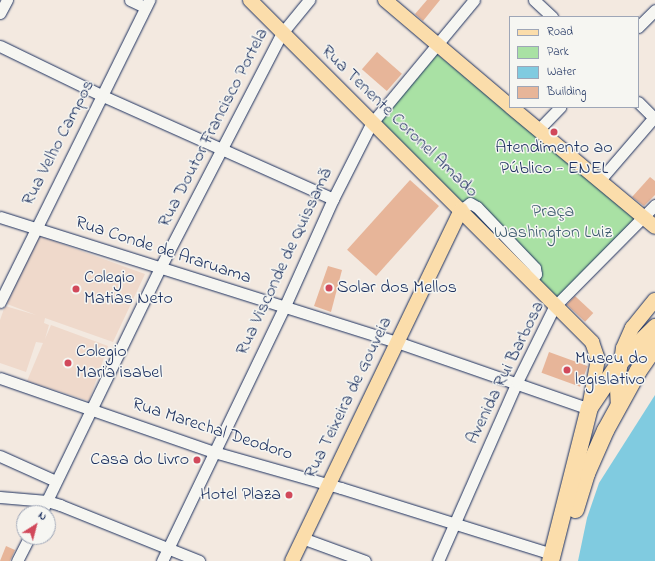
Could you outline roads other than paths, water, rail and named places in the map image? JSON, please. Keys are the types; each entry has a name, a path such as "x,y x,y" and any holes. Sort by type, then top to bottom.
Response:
{"highway":[{"path":"554,559 588,413 620,361 655,327"},
{"path":"554,559 605,430 638,370 655,346"},
{"path":"588,413 592,430 605,430"}],"main road":[{"name":"Rua Tenente Coronel Amado","path":"250,0 371,124 461,210 554,307 592,342 598,359 588,413"},
{"path":"385,0 509,106"},
{"path":"511,108 655,227"},
{"name":"Rua Teixeira de Gouveia","path":"292,561 461,210"},
{"path":"618,408 620,361 629,332 655,300"}],"street":[{"path":"0,13 7,0"},
{"path":"130,0 147,4"},
{"name":"Rua Doutor Francisco Portela","path":"45,505 160,268 223,150 282,33 309,0"},
{"name":"Rua Visconde de Quissamã","path":"162,561 284,308 333,199 371,124 474,0"},
{"path":"541,2 551,16"},
{"name":"Rua Velho Campos","path":"0,302 34,229 147,4"},
{"path":"639,26 655,10"},
{"path":"0,46 102,96 333,199"},
{"path":"600,180 655,118 639,103"},
{"path":"538,130 559,108"},
{"name":"Avenida Rui Barbosa","path":"438,561 517,382 554,307 655,205"},
{"name":"Rua Conde de Araruama","path":"0,217 284,308 397,342 517,382 588,413"},
{"name":"Rua Marechal Deodoro","path":"0,378 214,452 455,522 554,559"},
{"path":"0,456 56,481"},
{"path":"0,497 47,501 199,561"},
{"path":"302,538 365,561"},
{"path":"17,561 25,545"}],"water":[{"path":"655,395 655,561 578,561 587,518 599,483"}],"place":[{"name":"Atendimento ao Público - ENEL","path":"554,132"},
{"name":"Solar dos Mellos","path":"329,288"},
{"name":"Colegio Matias Neto","path":"76,289"},
{"name":"Colegio Maria isabel","path":"68,363"},
{"name":"Museu do legislativo","path":"567,370"},
{"name":"Casa do Livro","path":"197,460"},
{"name":"Hotel Plaza","path":"289,495"}],"park label":[{"name":"Praça Washington Luiz","path":"553,223"}]}
